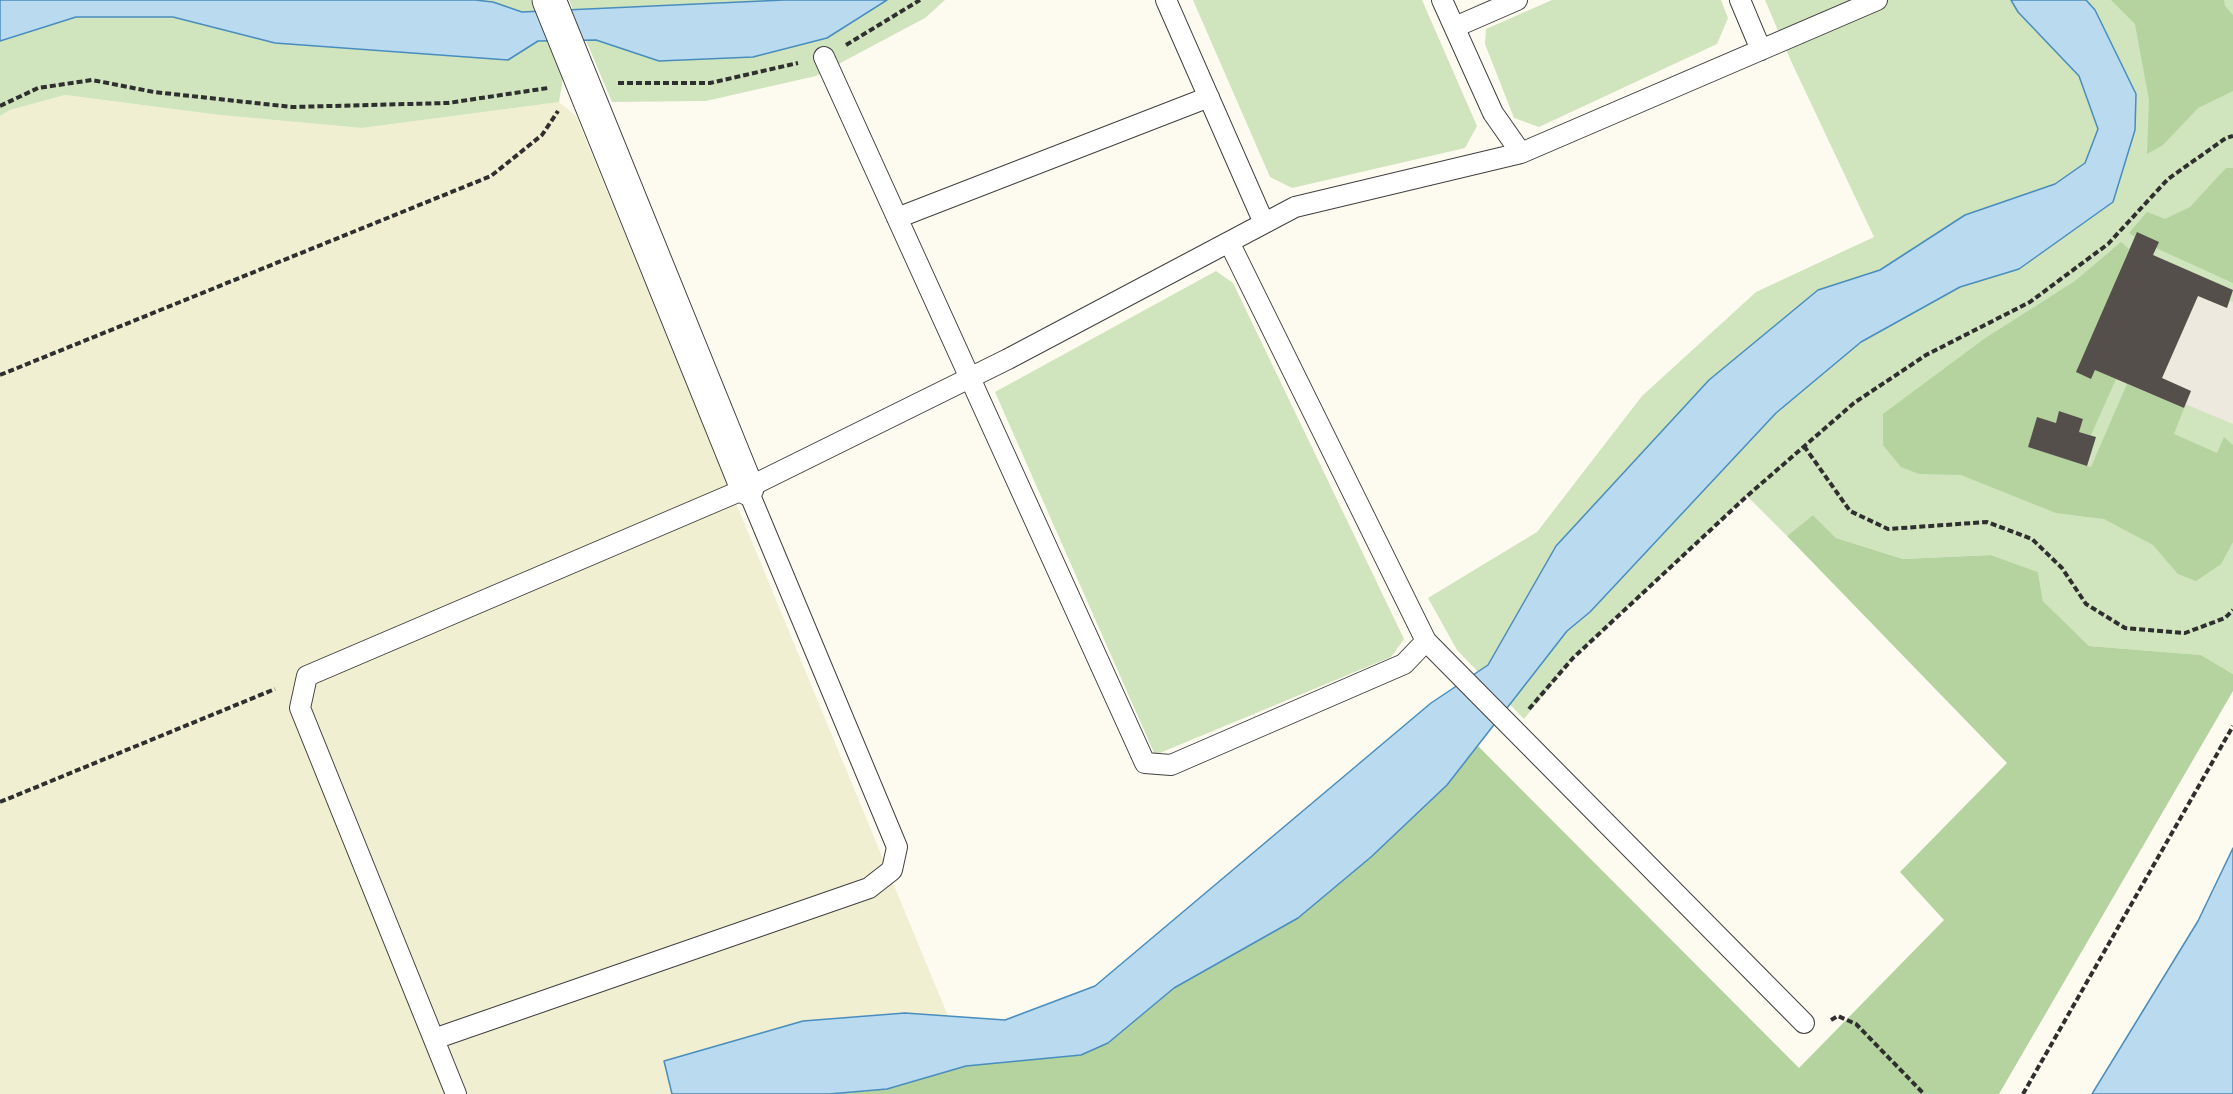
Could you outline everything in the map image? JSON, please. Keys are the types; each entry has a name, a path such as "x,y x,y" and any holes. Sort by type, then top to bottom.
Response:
{"street":[{"path":"549,0 580,83 747,488"}],"lane":[{"path":"1166,0 1264,224"},
{"path":"1442,0 1494,112 1521,153"},
{"path":"1455,27 1517,0"},
{"path":"1740,0 1761,50"},
{"path":"456,1094 300,708 307,676 747,488 969,379 1295,207 1521,153 1877,0"},
{"path":"824,57 1145,763 1171,765 1404,664 1426,641"},
{"path":"897,218 1209,97"},
{"path":"1229,242 1426,641 1804,1023"},
{"path":"434,1040 869,888 892,870 897,847 747,488"}],"path":[{"path":"0,106 38,88 92,80 153,92 292,107 448,103 580,83 710,83 824,57 920,0"},
{"path":"0,375 491,176 542,135 580,83"},
{"path":"1512,728 1573,658 1747,495 1854,403 1926,355 2030,302 2108,244 2168,179 2226,138 2233,136"},
{"path":"1804,446 1850,511 1888,529 1987,522 2032,538 2062,568 2086,604 2125,628 2185,633 2225,618 2233,610"},
{"path":"0,802 307,676"},
{"path":"2023,1094 2233,726"},
{"path":"1804,1023 1825,1023 1838,1016 1856,1024 1924,1094"}],"shaded area":[{"path":"65,95 220,115 362,128 559,102 576,116 948,1016 905,1013 803,1022 665,1061 672,1094 0,1094 0,116 10,110"},
{"path":"2198,296 2226,308 2230,301 2233,302 2233,424 2185,404 2191,391 2162,378"}],"green space":[{"path":"0,0 531,0 563,78 559,102 362,128 220,115 65,95 10,110 0,116"},
{"path":"569,0 945,0 925,18 816,76 706,101 612,102"},
{"path":"1193,0 1422,0 1477,126 1465,148 1292,188 1270,177"},
{"path":"1552,0 1721,0 1728,18 1717,44 1539,127 1514,118 1485,44 1486,29"},
{"path":"1765,0 2233,0 2233,674 2201,655 2089,646 2043,601 2038,572 1991,555 1903,559 1836,538 1813,515 1787,536 1747,496 1573,658 1524,719 1457,650 1428,598 1537,532 1642,396 1756,292 1874,237 1791,61"},
{"path":"2111,0 2224,0 2225,6 2233,15 2233,91 2198,108 2163,145 2147,154 2149,100 2135,24"},
{"path":"2226,168 2233,168 2233,283 2156,248 2158,242 2137,232 2135,237 2129,233 2147,212 2165,219 2190,207"},
{"path":"2121,242 2129,249 2077,372 2091,378 2095,370 2116,379 2091,435 2079,432 2083,419 2060,411 2056,423 2037,417 2028,447 2091,467 2127,384 2184,408 2174,434 2217,453 2224,437 2233,445 2233,542 2221,564 2196,581 2178,574 2153,545 2104,519 2056,513 1961,475 1919,474 1901,467 1883,445 1883,414 1984,339 2075,281"},
{"path":"1216,271 1233,283 1404,639 1391,657 1155,755 995,392"},
{"path":"1813,515 1836,538 1903,559 1991,555 2038,572 2043,601 2089,646 2201,655 2233,674 2233,691 1999,1094 829,1094 887,1089 966,1066 1081,1055 1108,1043 1174,988 1298,918 1371,857 1447,785 1478,746 1799,1068 1944,920 1900,872 2007,763 1787,536"}],"water":[{"path":"0,0 475,0 493,2 522,12 784,0 887,0 827,38 753,57 659,61 596,40 538,41 508,60 275,43 173,17 76,17 0,41"},
{"path":"2011,0 2086,0 2095,10 2136,94 2135,130 2113,202 2019,269 1960,287 1861,342 1776,413 1590,612 1567,631 1447,785 1371,857 1298,918 1174,988 1108,1043 1081,1055 966,1066 887,1089 829,1094 672,1094 664,1061 803,1021 905,1013 1005,1020 1095,986 1431,703 1488,665 1556,546 1709,380 1818,290 1880,270 1965,215 2055,184 2085,163 2098,129 2079,76 2018,12"},
{"path":"2233,848 2233,1094 2092,1094 2198,921"}],"building":[{"path":"2137,232 2159,242 2153,255 2233,290 2227,308 2198,296 2162,378 2191,391 2184,408 2095,370 2091,379 2076,372"},
{"path":"2059,411 2083,419 2079,432 2096,437 2087,466 2028,447 2037,417 2056,423"}]}
